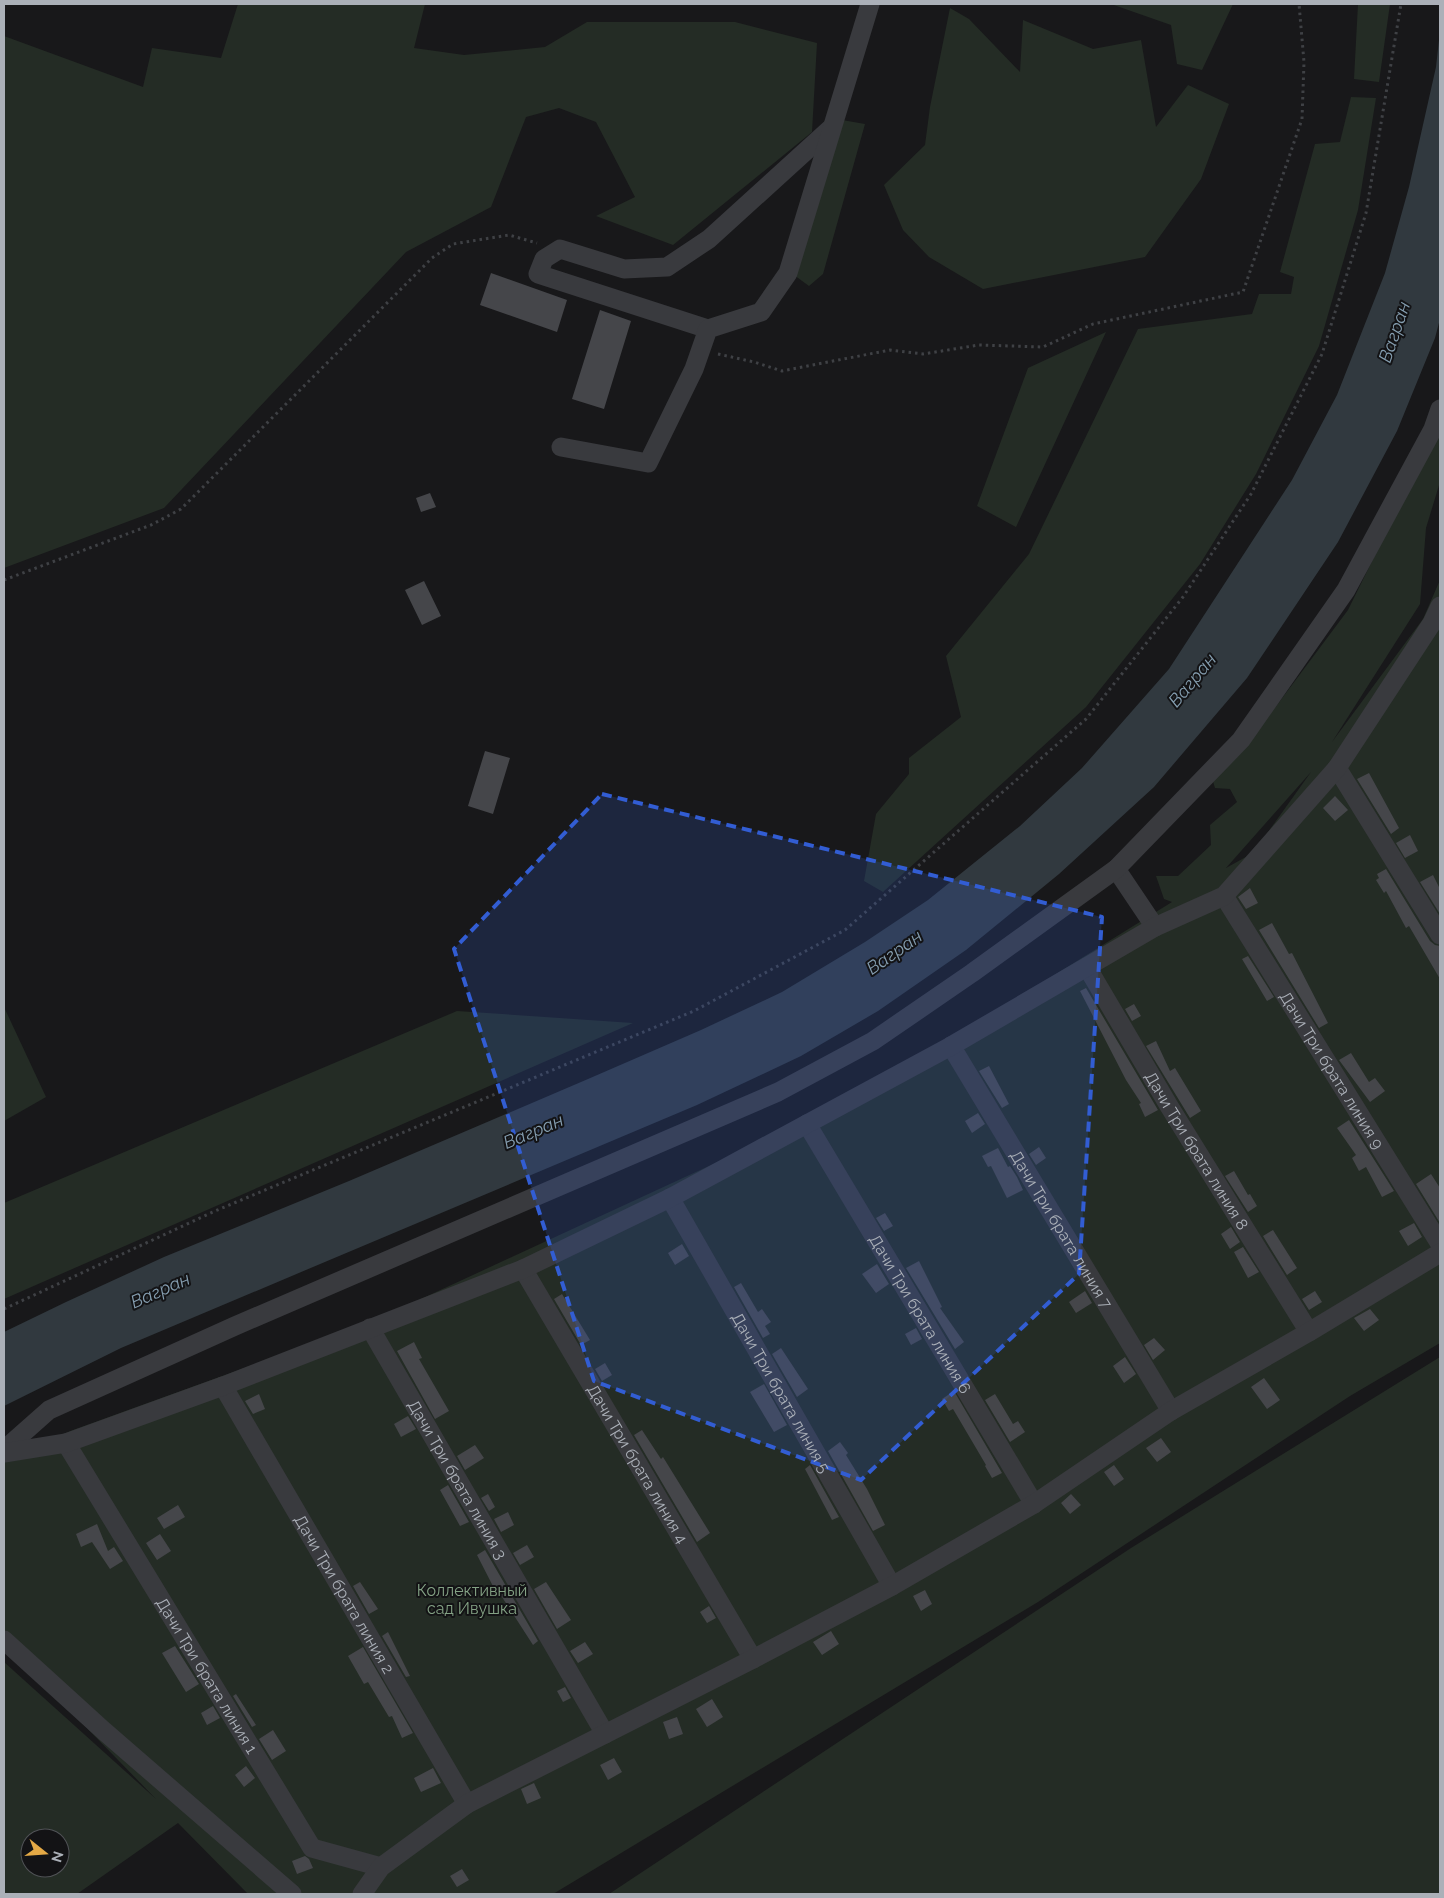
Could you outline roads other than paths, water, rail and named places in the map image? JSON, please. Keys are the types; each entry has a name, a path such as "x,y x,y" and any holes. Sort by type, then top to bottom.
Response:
{"street":[{"path":"831,128 710,239 668,267 624,269 560,249 544,259 538,274 708,329 760,312 788,273 870,4"},
{"path":"561,447 648,463 694,369 708,329"},
{"path":"4,1452 49,1410 235,1326 778,1092 873,1041 972,973 1116,869 1241,740 1346,590 1433,429 1440,409"},
{"path":"4,1452 66,1443 223,1386 523,1269 670,1198 951,1046 1156,927 1224,896 1336,768 1436,630 1440,606"},
{"path":"1336,768 1440,935"},
{"path":"1116,869 1156,927"},
{"name":"Дачи Три брата линия 9","path":"1224,896 1440,1244"},
{"name":"Дачи Три брата линия 8","path":"1087,967 1169,1106 1309,1332"},
{"name":"Дачи Три брата линия 7","path":"951,1046 1171,1411"},
{"name":"Дачи Три брата линия 6","path":"807,1124 1034,1504"},
{"name":"Дачи Три брата линия 5","path":"670,1198 892,1586"},
{"path":"362,1894 380,1867 467,1804 892,1586 1034,1504 1171,1411 1309,1332 1440,1253"},
{"name":"Дачи Три брата линия 4","path":"523,1269 752,1659"},
{"name":"Дачи Три брата линия 3","path":"370,1328 605,1734"},
{"name":"Дачи Три брата линия 2","path":"223,1386 467,1804"},
{"name":"Дачи Три брата линия 1","path":"66,1443 312,1848 380,1867"},
{"path":"4,1640 104,1731 292,1894"}],"water":[{"name":"Вагран","path":"1440,31 1440,319 1435,338 1397,431 1338,542 1247,678 1154,787 1059,874 966,950 878,1011 801,1056 697,1105 121,1348 4,1406 4,1332 164,1257 349,1181 588,1079 701,1030 782,992 865,942 928,900 1020,826 1082,768 1169,669 1292,480 1337,395 1385,273 1409,187 1436,67"}],"park label":[{"name":"Коллективный сад Ивушка","path":"472,1599"}]}
